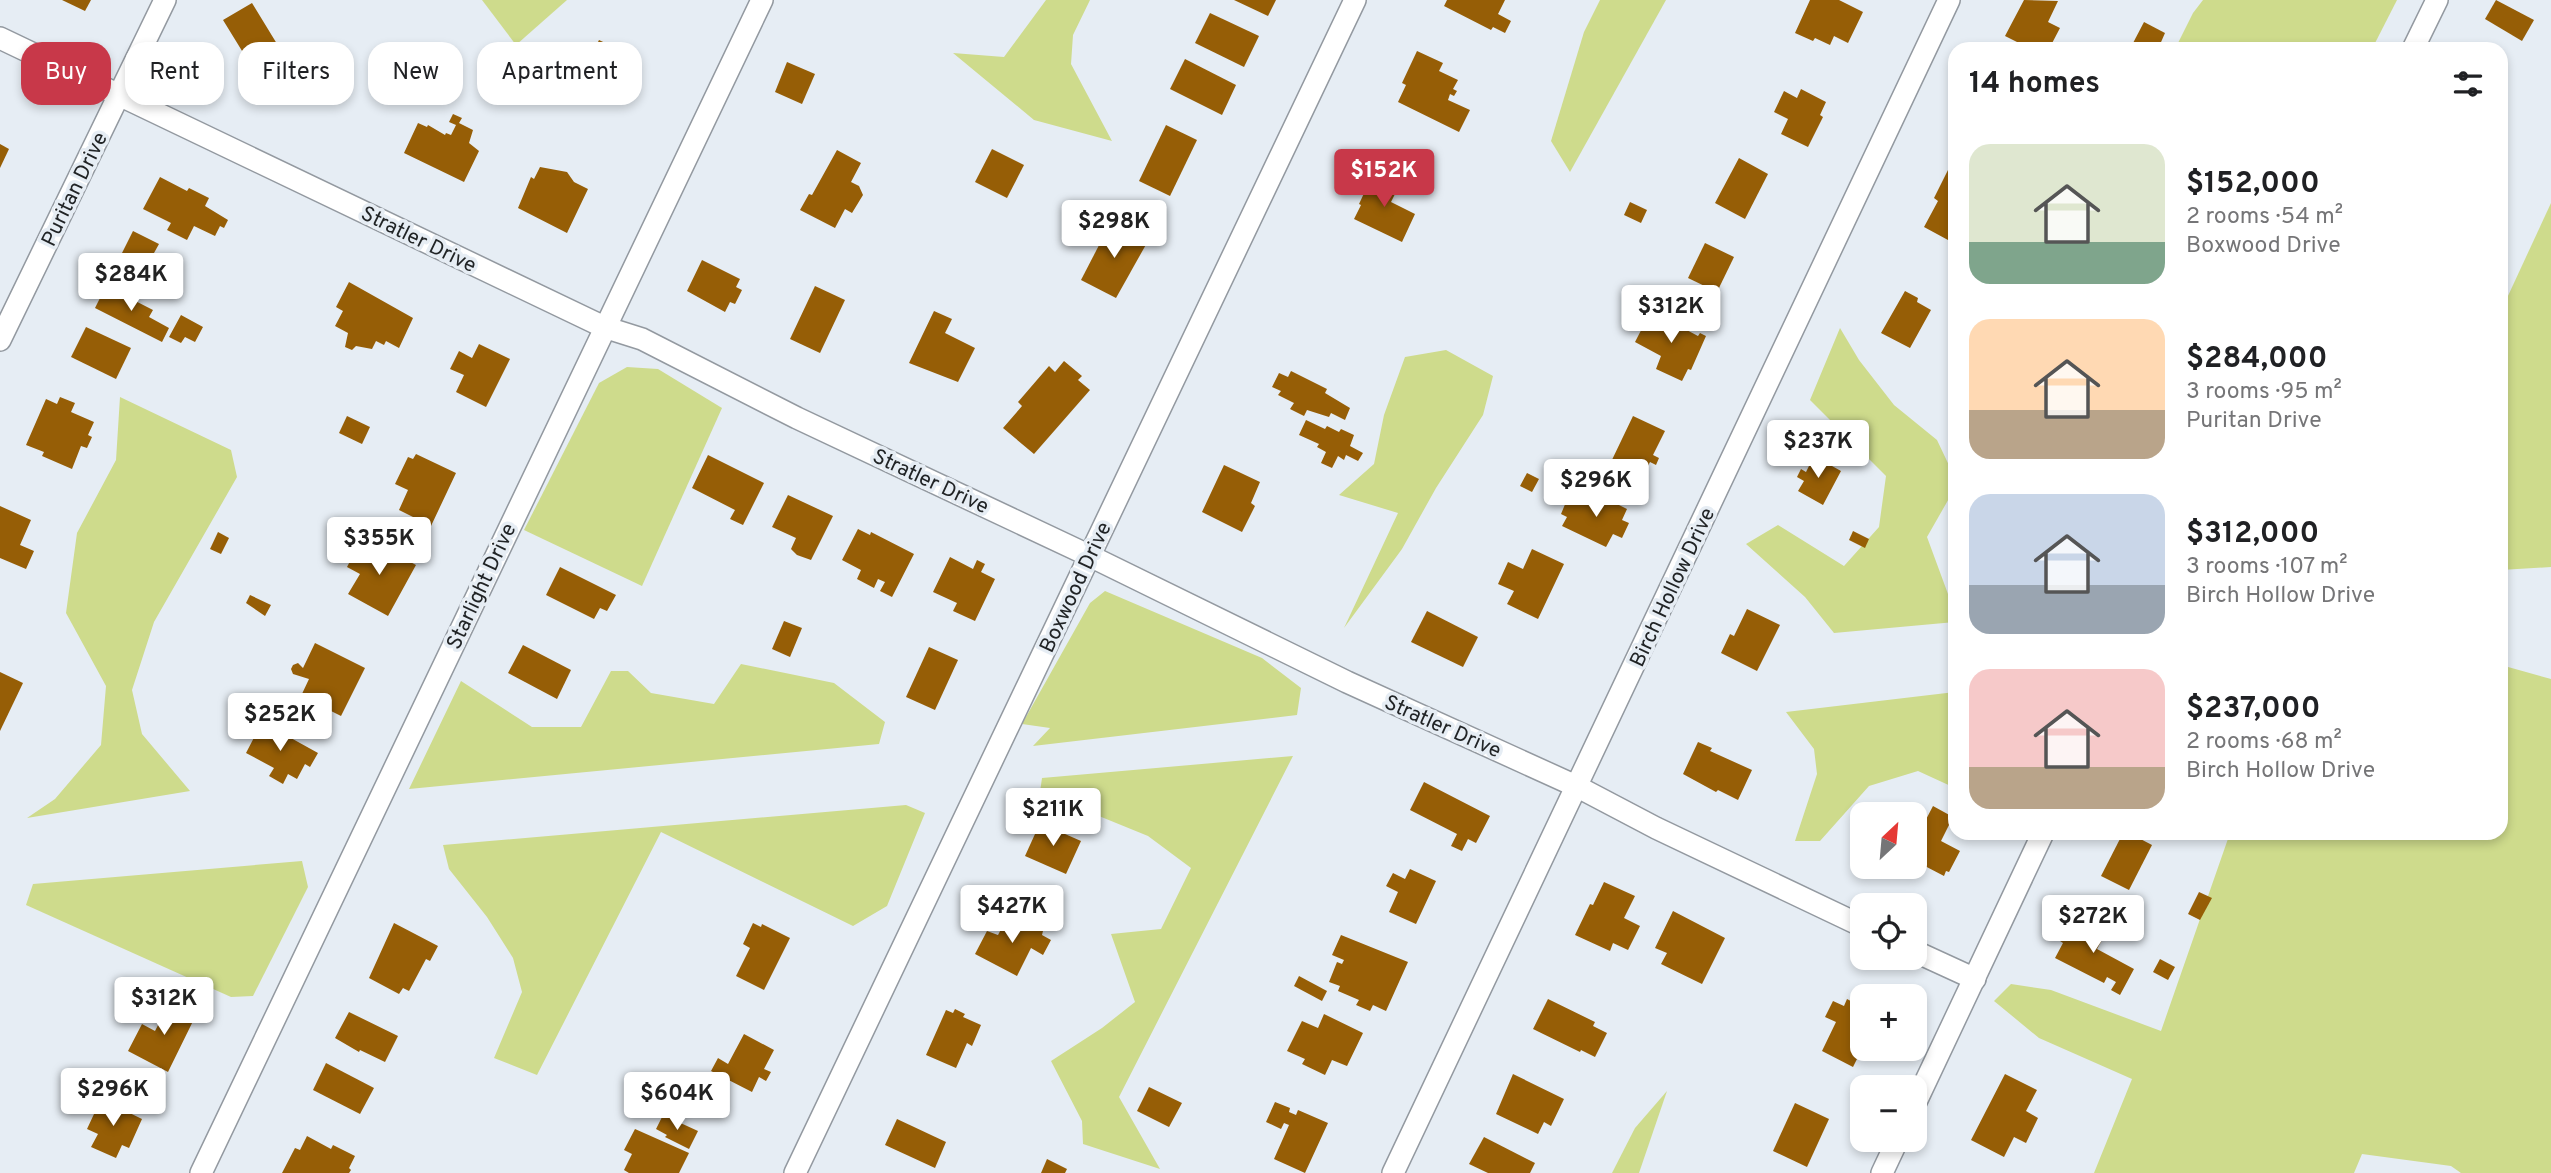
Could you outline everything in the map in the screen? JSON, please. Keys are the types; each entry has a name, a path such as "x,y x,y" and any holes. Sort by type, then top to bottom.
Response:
{"street":[{"name":"Puritan Drive","path":"0,340 164,0"},
{"name":"Starlight Drive","path":"201,1173 762,0"},
{"name":"Boxwood Drive","path":"794,1173 1355,0"},
{"name":"Birch Hollow Drive","path":"1393,1173 1949,0"},
{"path":"2416,42 2437,0"},
{"name":"Stratler Drive","path":"0,38 604,327 642,339 797,418 1090,556 1347,682 1577,787 1656,828 1850,920"},
{"path":"1927,1079 2040,840"},
{"path":"1927,957 1975,979"},
{"path":"1882,1173 1892,1152"}],"green space":[{"path":"482,0 567,0 519,42 514,42"},
{"path":"1046,0 1090,0 1073,35 1071,64 1112,141 1034,120 953,53 1004,57"},
{"path":"1600,0 1666,0 1570,172 1551,141 1584,32"},
{"path":"2203,0 2397,0 2376,42 2178,42"},
{"path":"2551,203 2551,567 2508,570 2508,296"},
{"path":"1840,328 1859,360 1894,405 1937,440 1948,463 1948,500 1927,537 1948,594 1948,623 1834,633 1805,597 1746,544 1778,525 1844,566 1879,527 1886,476 1810,400"},
{"path":"1446,350 1493,376 1483,415 1436,488 1402,549 1344,628 1398,513 1339,495 1374,464 1384,415 1405,357"},
{"path":"627,367 658,369 722,408 642,586 524,530 599,383"},
{"path":"120,397 231,450 237,477 154,622 132,690 142,734 190,791 27,818 55,799 101,745 106,686 66,613 77,533 116,460"},
{"path":"1105,591 1262,658 1301,688 1297,715 1033,746 1050,728 1022,724 1090,603"},
{"path":"741,664 834,683 885,722 879,744 409,789 461,681 532,727 581,727 611,671 628,671 651,693 714,704"},
{"path":"2508,667 2551,679 2551,1173 2461,1173 2451,1166 2362,1154 2354,1173 2094,1173 2132,1079 2039,1038 1994,1001 2011,984 2051,990 2161,1031 2228,840 2508,840"},
{"path":"1948,693 1948,785 1918,771 1869,786 1855,802 1850,802 1850,807 1820,841 1795,841 1817,774 1814,749 1786,712"},
{"path":"1293,756 1119,1097 1160,1169 1083,1144 1082,1121 1051,1061 1102,1028 1135,1002 1111,934 1161,929 1191,868 1148,836 1040,792 1042,778"},
{"path":"906,805 925,813 887,906 853,926 661,832 537,1075 494,1058 522,992 513,958 487,917 449,869 443,845"},
{"path":"302,861 308,887 253,996 231,997 26,905 33,884"},
{"path":"1667,1091 1639,1173 1612,1173 1635,1128"}],"building":[{"path":"62,0 91,0 85,11"},
{"path":"1234,0 1276,0 1268,16"},
{"path":"1447,0 1505,0 1498,14 1511,21 1505,33 1493,27 1491,30 1444,6"},
{"path":"1810,0 1839,0 1863,12 1848,43 1834,36 1830,45 1795,33"},
{"path":"2024,0 2058,1 2048,22 2060,28 2053,42 2017,42 2005,36"},
{"path":"2496,0 2534,20 2522,41 2485,19"},
{"path":"252,3 276,42 238,42 238,44 223,20"},
{"path":"1210,13 1259,36 1244,67 1195,43"},
{"path":"2144,22 2165,33 2161,42 2134,42"},
{"path":"1417,51 1443,63 1439,71 1458,80 1453,89 1457,91 1454,96 1450,94 1448,100 1470,110 1459,132 1398,102 1406,85 1402,83"},
{"path":"1185,59 1236,85 1222,115 1170,89"},
{"path":"787,62 815,74 802,104 775,92"},
{"path":"1801,89 1826,102 1820,115 1823,117 1808,147 1781,134 1788,119 1774,112 1784,91 1797,98"},
{"path":"453,114 462,118 459,123 473,130 469,143 479,151 464,182 404,153 418,123 451,135 456,125 449,122"},
{"path":"1166,125 1197,140 1170,196 1139,181"},
{"path":"0,144 9,149 0,168"},
{"path":"992,149 1024,165 1007,198 975,182"},
{"path":"837,150 861,163 851,182 859,186 863,195 852,213 845,209 835,228 800,210 809,194 812,195"},
{"path":"1739,158 1768,174 1745,219 1715,203"},
{"path":"540,167 567,172 574,182 588,189 567,233 518,208 531,177 534,179"},
{"path":"1948,170 1948,240 1924,227 1938,201 1934,198"},
{"path":"1374,172 1400,184 1391,202 1415,214 1402,242 1354,219"},
{"path":"160,177 187,191 189,188 209,198 205,206 228,220 224,228 220,226 215,236 194,226 187,240 167,230 171,223 143,209"},
{"path":"1630,202 1647,210 1641,223 1624,215"},
{"path":"1111,222 1148,241 1116,298 1081,280"},
{"path":"133,231 159,244 154,253 180,267 165,296 117,271 124,256 121,255"},
{"path":"1705,243 1734,257 1717,292 1688,278"},
{"path":"702,260 740,279 736,287 742,290 735,304 730,302 725,312 687,291"},
{"path":"349,282 413,318 399,348 386,341 384,345 376,341 372,349 356,346 352,350 345,347 348,333 335,326 343,311 336,307"},
{"path":"106,286 153,310 149,317 169,328 162,342 95,308"},
{"path":"815,286 845,300 820,353 790,339"},
{"path":"1905,291 1931,310 1910,348 1881,333"},
{"path":"934,311 952,319 945,333 975,348 958,382 909,363"},
{"path":"1651,311 1698,336 1700,333 1706,336 1691,370 1688,369 1682,381 1656,369 1661,356 1635,342"},
{"path":"181,315 203,327 195,342 185,337 181,343 169,337"},
{"path":"86,327 131,348 116,379 71,357"},
{"path":"479,344 510,359 486,407 456,392 464,375 450,369 459,351 472,358"},
{"path":"1064,361 1082,376 1078,380 1090,390 1034,454 1003,428 1022,406 1018,402 1049,366 1055,372"},
{"path":"1291,371 1327,389 1325,393 1350,408 1345,420 1331,413 1329,417 1307,410 1304,416 1290,409 1294,403 1278,395 1281,391 1272,387 1279,373 1288,377"},
{"path":"60,397 75,403 71,412 94,422 88,435 92,437 87,448 81,446 72,469 42,456 44,452 26,445 46,399 57,404"},
{"path":"347,416 370,427 362,444 339,433"},
{"path":"1633,416 1665,431 1653,455 1659,458 1656,465 1650,462 1641,479 1610,464"},
{"path":"1306,420 1325,429 1327,426 1354,435 1350,446 1363,453 1358,461 1346,455 1344,460 1338,456 1332,468 1321,463 1326,452 1317,447 1319,444 1299,435"},
{"path":"416,454 456,473 431,526 399,510 408,490 395,484 408,457 413,459"},
{"path":"708,455 764,483 743,525 730,519 735,510 692,488"},
{"path":"1814,456 1841,471 1823,505 1798,491 1804,481 1797,477 1801,469 1806,472"},
{"path":"1224,465 1260,482 1251,503 1255,506 1242,532 1202,512"},
{"path":"1527,473 1539,479 1532,492 1520,486"},
{"path":"1597,494 1627,509 1622,520 1629,523 1622,538 1613,534 1606,547 1562,526 1567,517 1561,514 1566,502 1571,504 1575,496 1591,504"},
{"path":"788,495 833,516 811,560 797,555 791,549 796,538 772,527"},
{"path":"0,506 31,520 20,545 34,551 26,569 0,558"},
{"path":"858,529 870,535 871,532 914,554 892,597 880,591 885,582 878,579 874,588 857,579 861,570 842,560"},
{"path":"1853,531 1869,539 1865,548 1849,540"},
{"path":"218,532 229,538 221,554 210,549"},
{"path":"360,542 372,548 375,543 416,565 388,616 348,594 360,574 347,567"},
{"path":"1532,549 1564,564 1538,619 1507,604 1514,591 1498,584 1508,562 1523,569"},
{"path":"950,557 973,569 977,560 985,564 981,572 995,579 975,621 953,611 957,603 933,592"},
{"path":"560,567 616,595 607,611 600,608 594,619 546,595"},
{"path":"250,595 271,605 265,616 246,603"},
{"path":"1747,609 1780,625 1757,671 1721,653 1730,634 1734,636"},
{"path":"1427,611 1478,637 1463,667 1411,642"},
{"path":"784,621 802,628 790,657 772,649"},
{"path":"315,643 365,668 341,716 301,696 309,679 293,674 291,669 298,663 303,668"},
{"path":"523,645 571,670 557,699 508,673"},
{"path":"929,647 958,660 935,710 906,697"},
{"path":"0,672 23,683 0,731"},
{"path":"262,722 318,753 310,767 305,764 297,779 288,774 283,784 269,776 274,768 246,753"},
{"path":"1698,742 1712,748 1710,751 1752,770 1738,800 1718,790 1716,792 1683,774"},
{"path":"1424,782 1490,816 1476,843 1468,839 1462,851 1451,846 1457,834 1410,810"},
{"path":"1933,806 1948,814 1948,827 1941,841 1960,851 1944,876 1927,867 1927,818"},
{"path":"1040,823 1081,841 1066,874 1025,856"},
{"path":"2119,840 2142,840 2152,845 2129,890 2101,876"},
{"path":"1410,869 1436,881 1416,924 1389,912 1398,892 1386,886 1393,873 1405,879"},
{"path":"1604,882 1635,896 1624,918 1640,926 1628,950 1613,943 1610,951 1575,935"},
{"path":"2199,892 2212,898 2200,920 2188,914"},
{"path":"1673,911 1725,938 1702,984 1661,964 1667,953 1655,948"},
{"path":"1009,914 1043,931 1042,935 1051,940 1043,955 1031,948 1017,976 975,954 987,931 998,935"},
{"path":"2082,915 2108,929 2097,949 2134,969 2120,995 2111,990 2116,982 2107,977 2104,983 2055,958 2063,943 2060,941 2064,935 2069,938"},
{"path":"394,923 438,946 430,961 426,959 409,991 403,988 399,994 369,978"},
{"path":"753,923 761,927 762,924 790,938 764,990 736,976 750,948 743,944"},
{"path":"1341,935 1408,962 1386,1011 1373,1005 1370,1011 1356,1005 1359,1000 1338,991 1340,986 1329,982 1337,962 1342,964 1344,960 1332,955"},
{"path":"2160,959 2175,967 2168,980 2153,972"},
{"path":"1299,976 1327,991 1322,1001 1294,986"},
{"path":"1548,999 1595,1022 1593,1026 1607,1033 1595,1057 1533,1029"},
{"path":"1847,999 1850,1001 1850,1061 1856,1061 1853,1067 1822,1051 1836,1022 1825,1017 1833,1001 1844,1006"},
{"path":"171,1000 197,1013 168,1072 128,1051 142,1024 155,1031"},
{"path":"955,1009 965,1014 963,1017 981,1025 972,1046 967,1043 956,1068 926,1055 946,1010 953,1013"},
{"path":"349,1012 398,1036 385,1062 360,1050 359,1052 335,1038"},
{"path":"1324,1014 1363,1033 1347,1066 1332,1060 1325,1075 1302,1064 1305,1059 1287,1051 1302,1021 1318,1028"},
{"path":"744,1034 774,1050 764,1069 771,1072 766,1081 759,1077 752,1092 711,1071 718,1058 728,1064"},
{"path":"326,1063 374,1088 360,1114 313,1090"},
{"path":"1513,1074 1564,1099 1551,1126 1544,1122 1538,1134 1496,1114"},
{"path":"2005,1074 2037,1090 2026,1111 2038,1118 2026,1143 2014,1137 2004,1157 1971,1140"},
{"path":"1149,1087 1182,1103 1169,1127 1137,1111"},
{"path":"101,1099 142,1119 129,1148 122,1145 116,1158 91,1147 98,1134 87,1129"},
{"path":"1275,1102 1290,1108 1289,1112 1296,1115 1298,1110 1328,1123 1305,1173 1274,1159 1289,1125 1284,1123 1281,1129 1266,1122"},
{"path":"1795,1103 1829,1119 1807,1167 1773,1151"},
{"path":"663,1115 698,1131 689,1149 665,1137 667,1135 656,1129"},
{"path":"897,1119 946,1142 935,1168 885,1145"},
{"path":"635,1129 689,1153 679,1173 629,1173 624,1170 632,1154 624,1150"},
{"path":"307,1136 331,1149 333,1145 355,1156 349,1173 282,1173 295,1148 300,1150"},
{"path":"1484,1137 1535,1163 1530,1173 1488,1173 1469,1164"},
{"path":"1047,1159 1067,1169 1065,1173 1041,1173"}]}
